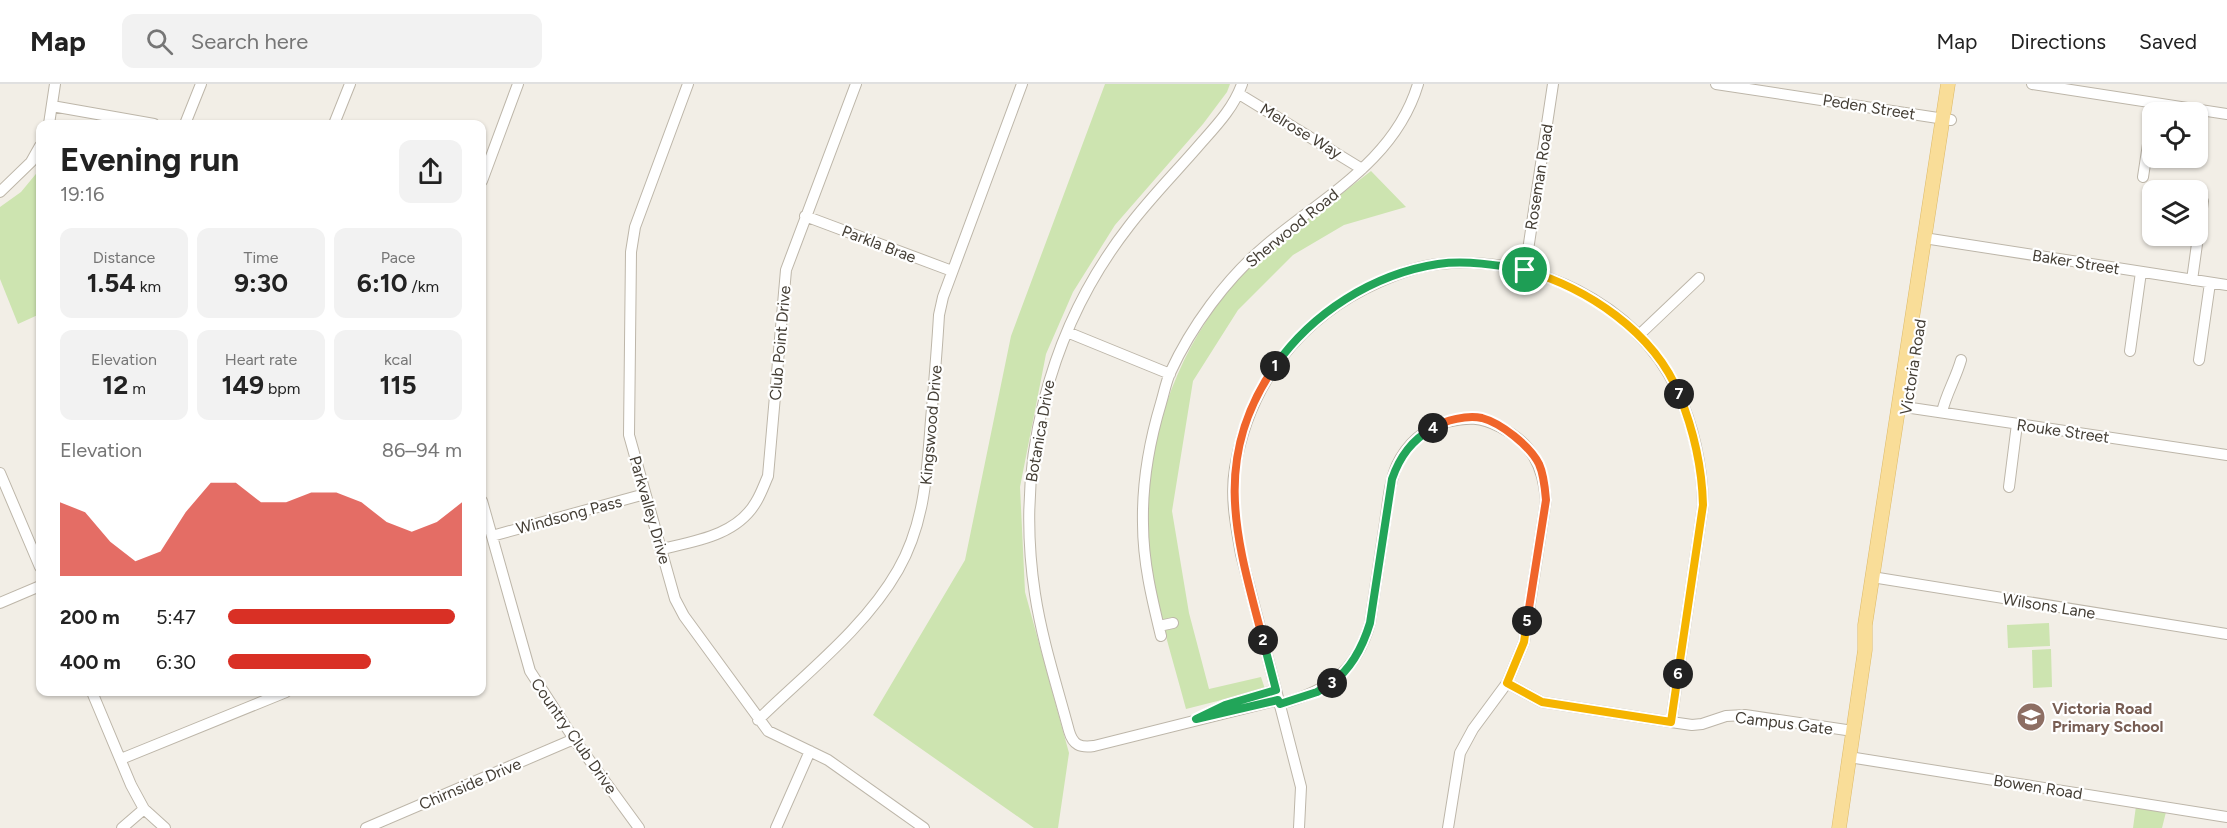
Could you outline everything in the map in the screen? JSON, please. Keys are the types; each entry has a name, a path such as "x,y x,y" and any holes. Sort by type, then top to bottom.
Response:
{"main road":[{"name":"Victoria Road","path":"1947,119 1948,84"},
{"name":"Victoria Road","path":"1838,825 1864,650 1864,625 1876,578 1947,119 1957,84"}],"street":[{"path":"50,120 55,84"},
{"path":"187,120 201,84"},
{"path":"336,120 350,84"},
{"path":"486,170 518,84"},
{"name":"Parkvalley Drive","path":"688,84 635,227 631,245 628,420 633,453 675,599 684,616 768,731 828,760 924,828"},
{"name":"Club Point Drive","path":"662,549 709,538 737,524 755,504 768,476 786,270 856,84"},
{"name":"Kingswood Drive","path":"758,720 856,626 885,590 908,550 926,489 939,315 952,271 1022,84"},
{"name":"Sherwood Road","path":"1173,623 1160,631 1148,581 1143,526 1144,484 1150,437 1170,374 1205,314 1246,264 1264,246 1348,183 1389,142 1407,114 1418,84"},
{"name":"Roseman Road","path":"1525,270 1553,84"},
{"name":"Peden Street","path":"1716,84 1947,119"},
{"path":"2032,84 2142,105"},
{"name":"Melrose Way","path":"1240,89 1362,169"},
{"name":"Botanica Drive","path":"1240,89 1219,123 1116,242 1094,278 1067,332 1042,402 1031,465 1028,528 1035,595 1072,740 1084,748 1094,746 1278,698 1317,692 1338,678 1353,662 1365,640 1370,623 1392,479 1403,453 1418,436 1439,424 1459,419 1482,418 1509,432 1527,447 1539,463 1546,500 1524,642 1507,683 1473,729 1460,753 1448,828"},
{"path":"52,106 131,120"},
{"path":"2208,112 2227,114"},
{"path":"0,192 31,162 36,153"},
{"path":"2143,177 2144,168"},
{"name":"Parkla Brae","path":"805,216 952,271"},
{"name":"Baker Street","path":"1928,239 2227,285"},
{"path":"2192,280 2197,246"},
{"path":"1299,828 1301,787 1241,554 1233,494 1235,469 1243,434 1253,407 1270,373 1289,346 1332,307 1363,289 1399,274 1438,264 1477,263 1525,270 1553,278 1576,289 1615,315 1639,335 1676,388 1696,441 1702,479 1703,505 1671,722"},
{"path":"2130,351 2140,272"},
{"path":"1639,335 1699,278"},
{"path":"2199,360 2210,283"},
{"path":"1067,332 1170,374"},
{"path":"1942,412 1961,360"},
{"name":"Rouke Street","path":"1903,407 2227,455"},
{"path":"2009,487 2017,424"},
{"path":"0,473 36,558"},
{"name":"Windsong Pass","path":"492,536 645,494"},
{"name":"Country Club Drive","path":"486,515 530,671 574,739 639,828"},
{"name":"Wilsons Lane","path":"1876,578 2227,634"},
{"path":"0,603 36,588"},
{"name":"Campus Gate","path":"1507,683 1542,702 1692,725 1726,716 1745,715 1853,731"},
{"path":"94,696 131,785 144,809 165,828"},
{"path":"120,759 276,696"},
{"name":"Chirnside Drive","path":"366,828 574,739"},
{"path":"776,828 810,751"},
{"name":"Bowen Road","path":"1849,757 2227,817"},
{"path":"122,828 144,809"}],"green space":[{"path":"1105,84 1230,84 1227,92 1203,124 1115,225 1073,292 1046,354 1020,487 1025,592 1069,753 1058,828 1034,828 873,715 965,560 1011,336"},
{"path":"1371,171 1406,207 1344,225 1293,255 1238,310 1193,381 1172,511 1189,613 1209,689 1261,677 1265,689 1186,709 1153,578 1147,522 1154,449 1164,412 1176,378 1192,344 1234,284 1283,238"},
{"path":"36,174 36,316 18,324 0,279 0,207 21,192"},
{"path":"2049,623 2050,646 2008,648 2007,625"},
{"path":"2051,649 2052,687 2033,688 2032,650"},
{"path":"2136,806 2166,812 2162,828 2133,828"}],"place":[{"name":"Victoria Road Primary School","path":"2031,717"}],"route":[{"path":"1477,263 1525,270 1553,278 1576,289 1615,315 1639,335 1676,388 1696,441 1702,479 1703,505 1671,722 1542,702 1507,683 1524,642 1546,500 1539,463 1527,447 1509,432 1482,418 1459,419 1439,424 1418,436 1403,453 1392,479 1370,623 1365,640 1353,662 1338,678 1317,692 1302,698 1280,704 1278,700 1196,719 1225,705 1276,690 1241,554 1233,494 1235,469 1243,434 1253,407 1270,373 1289,346 1332,307 1363,289 1399,274 1438,264 1477,263"}]}
